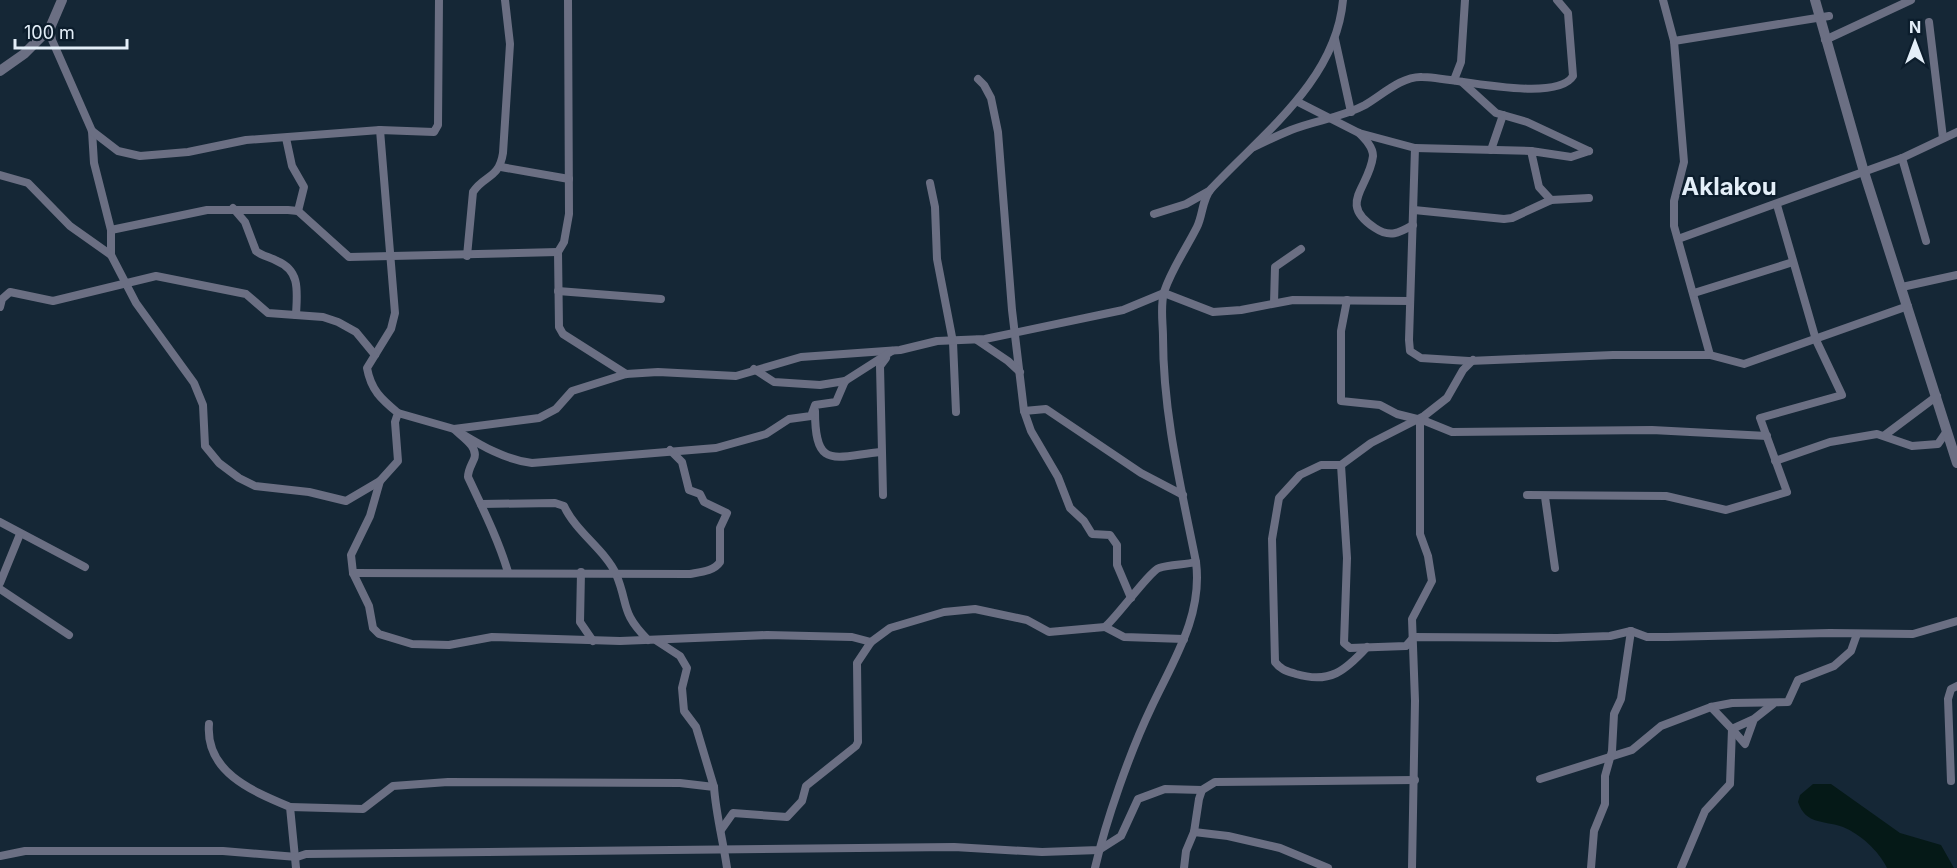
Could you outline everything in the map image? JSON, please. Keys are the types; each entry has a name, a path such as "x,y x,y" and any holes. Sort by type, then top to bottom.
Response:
{"street":[{"path":"0,71 24,54 50,28 62,0"},
{"path":"92,131 118,152 140,156 188,152 234,141 380,130 434,132 437,129 439,0"},
{"path":"467,256 474,192 478,186 488,182 501,167 509,99 510,55 505,0"},
{"path":"568,0 568,228 558,252 560,331 626,374"},
{"path":"1154,214 1186,204 1209,191 1298,102 1335,39 1343,0"},
{"path":"1458,81 1465,0"},
{"path":"1249,149 1293,129 1352,112 1411,77 1545,88 1569,81 1573,76 1568,13 1557,0"},
{"path":"1663,0 1674,41 1684,162 1674,201 1674,226 1710,356"},
{"path":"1815,0 1824,17 1825,40 1864,172 1957,463"},
{"path":"1825,40 1911,0"},
{"path":"1674,41 1824,17"},
{"path":"1929,22 1943,138"},
{"path":"50,28 52,40 92,131 94,164 111,230 111,255 154,330 194,383 203,405 206,446 219,463 255,486 309,492 346,501 380,481 394,469 398,461 395,422 398,413"},
{"path":"1335,39 1352,112"},
{"path":"978,79 991,98 998,132 1014,333 1024,411 1031,431 1058,477 1070,508 1084,520 1092,534 1110,534 1117,545 1117,565 1131,598"},
{"path":"1298,102 1359,132 1415,148 1531,151 1571,157 1589,151 1527,122 1503,115 1487,107 1458,81"},
{"path":"1491,150 1503,115"},
{"path":"380,130 395,313 391,329 367,368 370,384 379,398 398,413 454,429 514,461 532,463 670,450 691,452 716,448 766,434 789,419 811,416 815,405"},
{"path":"1359,132 1369,144 1373,156 1357,201 1356,211 1359,217 1384,234 1399,233 1413,225"},
{"path":"1678,239 1902,158 1957,132"},
{"path":"286,138 292,166 304,187 298,211"},
{"path":"1415,148 1410,351 1421,358 1473,360 1613,355 1710,356 1744,364 1908,306"},
{"path":"1531,151 1539,187 1551,200"},
{"path":"1902,158 1926,241"},
{"path":"501,167 569,179"},
{"path":"0,175 28,183 70,226 111,255"},
{"path":"930,183 935,207 937,259 953,342 956,412"},
{"path":"1095,868 1099,850 1151,707 1184,639 1195,603 1198,577 1196,562 1165,392 1162,357 1164,293 1176,262 1197,227 1209,191"},
{"path":"1414,210 1504,219 1512,218 1551,200 1589,198"},
{"path":"1527,495 1545,497 1666,496 1726,510 1786,492 1761,418 1842,395 1816,340 1777,205"},
{"path":"111,230 140,226 207,210 233,208 298,211 349,257 467,256 558,252"},
{"path":"233,208 245,222 256,251 288,266 294,274 297,287 296,315"},
{"path":"1274,303 1275,267 1301,249"},
{"path":"1694,293 1793,262"},
{"path":"0,307 3,298 10,292 53,301 156,276 246,294 268,314 323,317 338,322 356,332 375,355"},
{"path":"1902,287 1957,276"},
{"path":"558,291 661,298"},
{"path":"454,429 539,418 550,414 572,391 626,374 658,372 736,376 801,357 892,351 927,342 977,340 1123,310 1164,293 1213,312 1241,310 1293,300 1410,301"},
{"path":"1347,300 1341,331 1341,400 1380,405 1397,414 1417,419"},
{"path":"977,340 1008,360 1020,372"},
{"path":"754,369 774,382 820,385 845,381 892,351"},
{"path":"883,495 880,452 880,366 892,351"},
{"path":"1367,647 1347,668 1320,679 1281,669 1274,658 1272,539 1280,498 1300,475 1321,465 1341,465 1371,443 1417,419 1447,398 1463,370 1473,360"},
{"path":"815,405 836,402 845,381"},
{"path":"1776,461 1830,442 1885,435 1937,396"},
{"path":"815,405 815,436 821,453 830,458 880,452"},
{"path":"1024,411 1046,409 1141,473 1183,495"},
{"path":"1412,868 1415,780 1413,619 1432,582 1428,556 1420,534 1420,419 1452,432 1652,430 1767,436"},
{"path":"454,429 474,448 476,456 468,477 494,539 500,545 508,572"},
{"path":"1885,435 1917,446 1938,444 1947,431"},
{"path":"353,573 690,574 717,566 720,562 720,528 727,516 726,511 704,502 700,494 689,490 682,462 670,450"},
{"path":"1341,465 1347,558 1344,643 1350,648 1406,646 1414,637 1557,639 1610,636 1630,631 1647,637 1667,638 1857,633 1913,634 1957,621"},
{"path":"380,481 370,516 351,555 353,573 369,606 373,628 379,633 412,644 448,645 492,637 593,641 767,634 852,637 871,642"},
{"path":"1545,497 1555,568"},
{"path":"481,504 560,503 564,506 576,527 615,572 624,607 632,624 652,640 680,656 687,668 682,688 684,711 696,727 714,787 716,819 721,830 728,868"},
{"path":"0,522 85,567"},
{"path":"0,583 20,534"},
{"path":"1105,627 1159,568 1196,562"},
{"path":"581,572 580,622 593,641"},
{"path":"0,589 69,635"},
{"path":"721,830 733,813 787,817 802,801 806,786 856,746 858,742 857,663 871,642 890,628 944,612 975,609 1027,620 1049,632 1105,627 1124,638 1184,639"},
{"path":"1591,868 1594,831 1605,804 1605,776 1611,755 1614,714 1620,701 1630,631"},
{"path":"1540,778 1632,750 1661,726 1711,707 1732,703 1790,701 1798,680 1825,671 1849,653 1857,633"},
{"path":"1951,781 1948,699 1951,689 1957,686"},
{"path":"1732,729 1754,719 1774,703"},
{"path":"1711,707 1746,744 1754,719"},
{"path":"209,724 208,740 227,774 257,792 290,807 363,809 393,786 417,784 680,783 714,787"},
{"path":"1681,868 1705,811 1730,784 1732,729"},
{"path":"0,856 25,851 223,851 297,857 306,854 453,851 725,852 954,847 1042,852 1099,850 1121,836 1138,799 1165,789 1202,790 1215,782 1415,780"},
{"path":"1184,868 1186,851 1194,832 1202,790"},
{"path":"290,807 297,868"},
{"path":"1194,832 1228,836 1280,848 1328,868"}],"shaded area":[{"path":"1813,784 1831,784 1900,833 1941,845 1954,868 1887,868 1874,849 1856,834 1843,827 1806,815 1798,802 1800,795"}],"district":[{"name":"Aklakou","path":"1729,186"}]}
